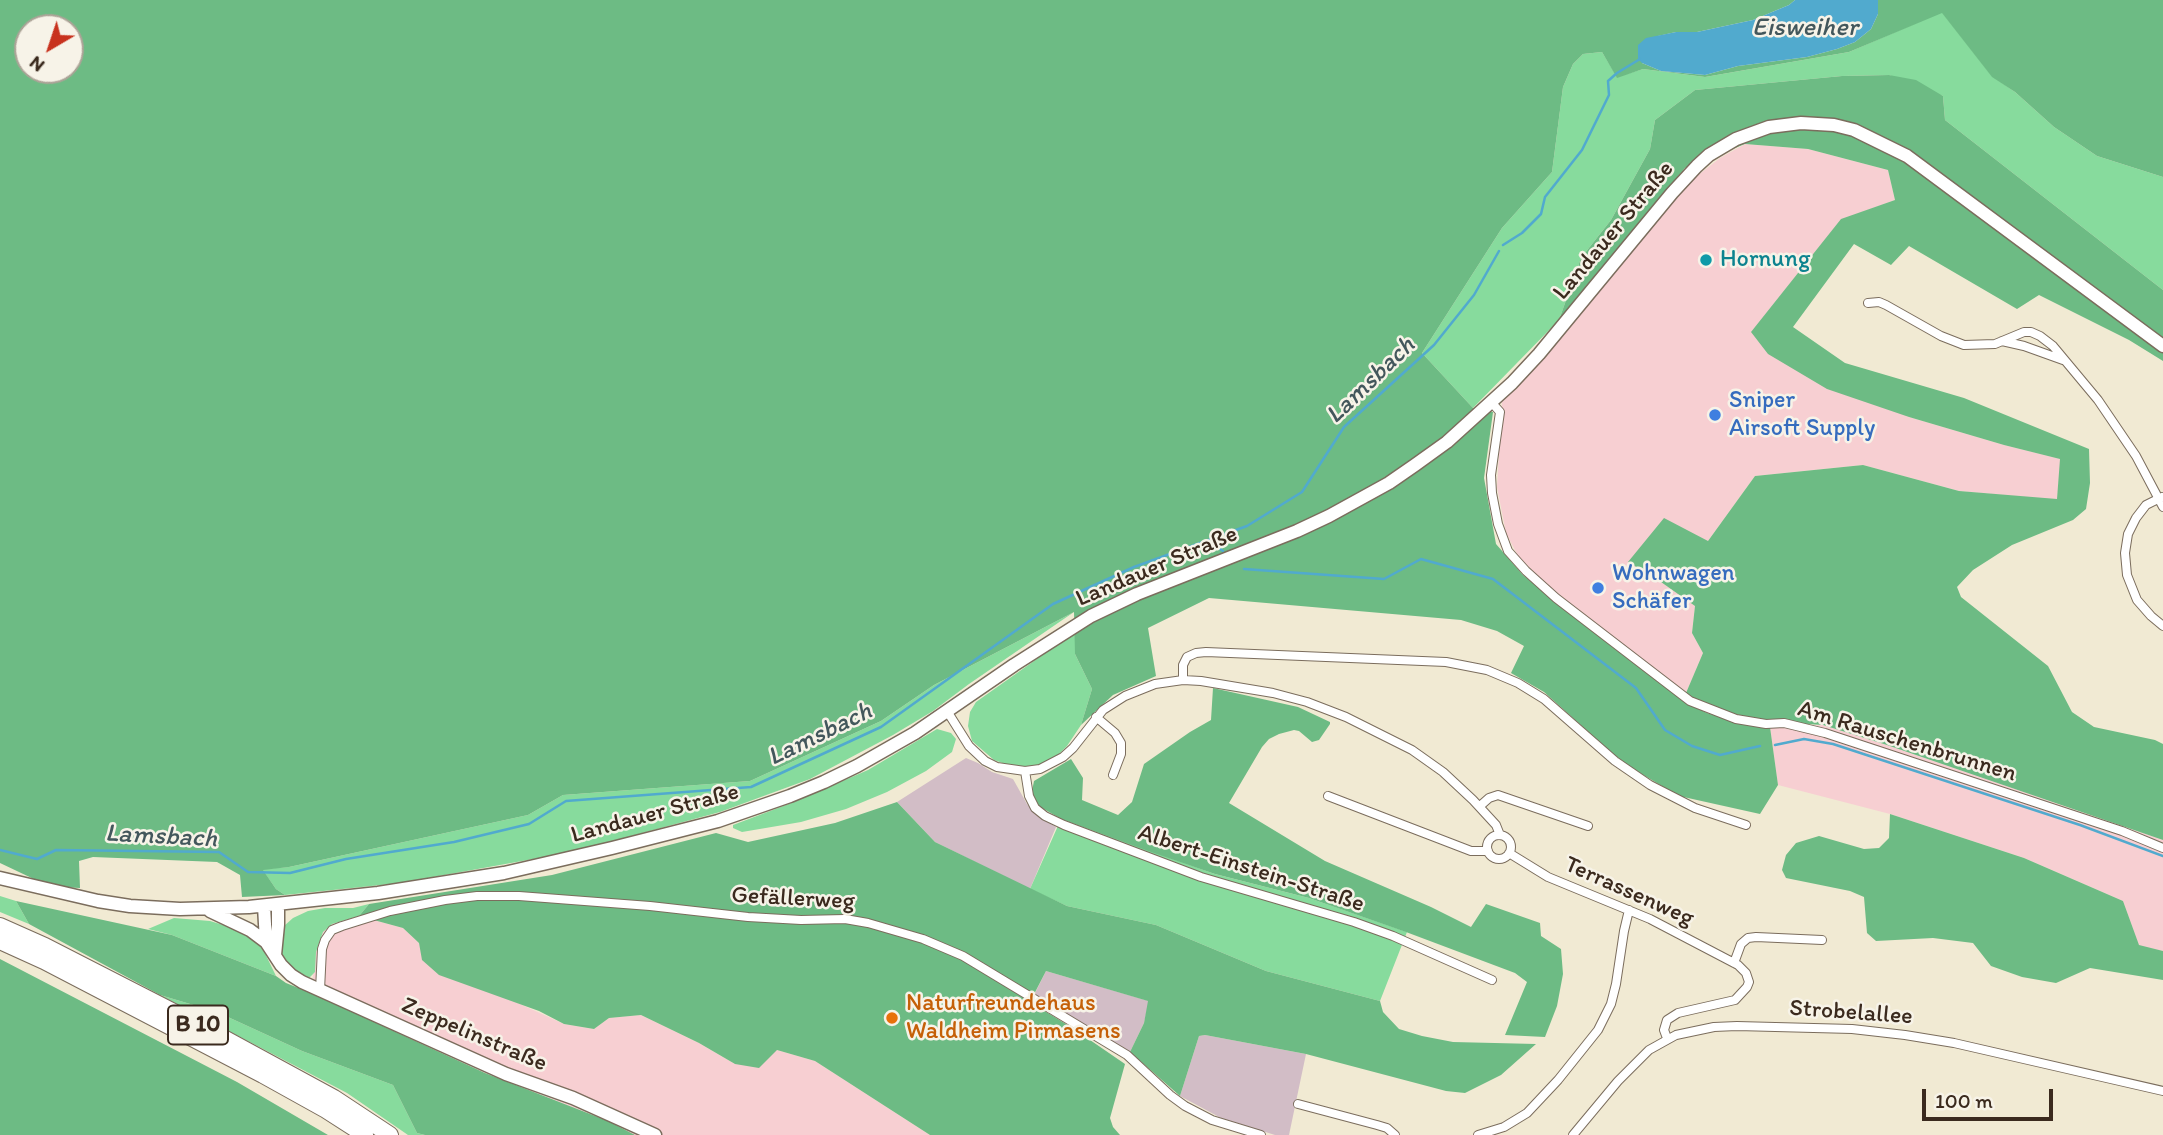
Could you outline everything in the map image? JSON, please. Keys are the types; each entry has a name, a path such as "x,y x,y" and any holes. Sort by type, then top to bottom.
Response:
{"highway":[{"name":"B 10","path":"0,926 208,1029 334,1098 390,1135"},
{"name":"B 10","path":"0,941 253,1069 365,1135"}],"main road":[{"name":"Landauer Straße","path":"0,878 64,895 119,905 180,909 278,904 379,893 503,873 612,848 718,821 824,782 887,750 1064,632 1113,605 1297,531 1358,501 1398,477 1447,442 1492,402 1539,354 1697,166 1709,155 1759,129 1779,125 1821,124 1854,130 1907,156 2163,346"},
{"path":"278,904 275,942 278,960"},
{"path":"264,905 266,942"},
{"path":"203,909 250,930 266,942 278,960"},
{"name":"Zeppelinstraße","path":"278,960 290,975 320,990 484,1064 573,1098 655,1135"}],"street":[{"path":"1868,303 1879,302 1886,305 1941,336 1964,345 1981,346 2016,334 2031,332 2053,346 2118,428 2162,501 2146,505 2136,519 2128,534 2125,553 2127,575 2137,600 2163,626"},
{"path":"2002,341 2066,361"},
{"name":"Am Rauschenbrunnen","path":"1492,402 1500,412 1491,475 1492,493 1498,524 1508,551 1526,571 1566,606 1690,701 1736,719 1766,724 1784,723 1833,735 2122,831 2163,848"},
{"path":"1183,680 1183,665 1187,657 1206,652 1446,662 1487,670 1518,683 1544,699 1615,761 1650,785 1695,808 1746,825"},
{"path":"947,711 969,746 985,761 996,767 1025,771 1040,769 1063,757 1096,717 1111,704 1154,684 1183,680 1273,693 1346,717 1412,750 1443,772 1480,806 1496,825 1500,835"},
{"path":"1096,717 1115,733 1121,743 1121,754 1113,775"},
{"name":"Albert-Einstein-Straße","path":"1025,771 1035,808 1064,825 1201,877 1393,936 1492,980"},
{"path":"1480,806 1489,798 1498,795 1588,826"},
{"path":"1328,796 1471,851 1488,851"},
{"path":"1500,835 1505,836 1511,844 1506,857 1495,858 1487,846 1491,838 1500,835"},
{"name":"Terrassenweg","path":"1509,853 1548,877 1629,910 1734,963"},
{"name":"Gefällerweg","path":"320,990 322,949 332,930 390,911 445,900 477,896 519,896 748,917 845,919 923,939 963,956 1126,1055 1185,1106 1212,1120 1261,1135"},
{"path":"1478,1135 1516,1121 1534,1107 1598,1030 1611,1004 1629,910"},
{"path":"1667,1038 1664,1024 1671,1016 1735,1000 1745,991 1748,978 1734,963 1741,943 1748,938 1822,940"},
{"name":"Strobelallee","path":"1573,1135 1633,1066 1649,1050 1667,1038 1690,1031 1737,1026 1880,1032 1954,1042 2163,1091"},
{"path":"1298,1104 1387,1128 1395,1135"}],"shaded area":[{"path":"1745,144 1808,149 1888,170 1895,200 1841,220 1752,332 1909,417 2061,459 2057,500 1959,491 1863,465 1755,476 1708,541 1628,562 1695,606 1692,633 1703,653 1686,693 1548,586 1518,556 1506,533 1497,487 1502,402 1534,369 1683,187 1720,158"},
{"path":"1823,725 2163,840 2163,951 2139,946 2123,901 2024,858 1890,814 1778,785 1770,727"},
{"path":"966,758 992,772 1013,779 1027,804 1037,815 1056,827 1030,889 935,842 897,802"},
{"path":"359,916 403,928 419,943 423,960 564,1024 594,1029 609,1018 641,1015 735,1064 777,1050 815,1061 930,1135 635,1135 608,1121 485,1073 311,993 316,952 323,932 332,924"},
{"path":"1046,971 1149,1001 1144,1023 1130,1052 1034,995"},
{"path":"1199,1036 1306,1054 1289,1135 1275,1135 1221,1118 1180,1096"}],"green space":[{"path":"0,0 1795,0 1753,20 1697,32 1676,32 1658,36 1642,63 1661,71 1705,75 1738,66 1807,57 1855,42 1871,29 1878,14 1878,0 2163,0 2163,177 2097,156 2054,127 2015,92 1992,77 1942,13 1849,52 1705,77 1643,69 1617,78 1602,52 1583,54 1573,64 1563,87 1552,172 1502,228 1422,353 1473,408 1493,412 1484,478 1496,544 1523,575 1685,702 1730,720 1770,727 1778,785 1760,814 1679,796 1623,763 1544,692 1511,673 1524,646 1497,631 1461,620 1209,598 1148,628 1156,676 1113,695 1081,725 1092,689 1075,654 1074,612 934,685 881,721 750,781 563,795 528,815 289,867 263,870 276,889 285,895 242,897 240,875 217,862 93,857 79,861 80,888 59,887 38,881 0,863"},
{"path":"1942,12 1992,76 2015,92 2054,127 2097,156 2163,177 2163,290 1945,120 1943,96 1889,75 1842,76 1695,90 1655,120 1650,149 1611,220 1581,258 1559,320 1473,408 1422,353 1502,228 1552,172 1563,87 1573,64 1583,54 1602,52 1617,77 1643,69 1705,77 1849,52"},
{"path":"1889,75 1916,80 1943,96 1945,120 2163,290 2163,361 2129,340 2039,295 2017,309 1909,246 1891,265 1854,244 1793,327 1845,363 1964,398 2089,449 2090,483 2086,509 2073,520 2012,545 1973,570 1957,587 1961,597 2048,666 2072,712 2094,727 2163,744 2163,840 1823,725 1753,718 1721,711 1693,700 1686,693 1703,653 1692,633 1695,606 1628,562 1664,518 1708,541 1755,476 1863,465 1959,491 2057,499 2060,459 1909,417 1827,389 1768,354 1751,332 1841,219 1895,200 1888,170 1808,149 1745,144 1685,168 1559,320 1581,258 1611,220 1650,149 1655,120 1695,90 1842,76"},
{"path":"1074,612 933,711 893,735 810,779 720,812 572,852 400,883 285,895 276,889 262,869 289,867 528,815 563,795 750,781 881,721 934,685"},
{"path":"1075,632 1075,654 1092,689 1081,725 1058,755 1040,765 1026,767 994,760 972,741 968,726 970,712 976,702"},
{"path":"1213,688 1298,707 1330,722 1319,740 1312,742 1294,730 1269,739 1229,803 1325,861 1471,927 1486,904 1540,923 1541,936 1561,949 1563,974 1557,1006 1545,1037 1505,1035 1527,982 1515,973 1309,898 1215,874 1151,852 1061,819 1037,805 1032,791 1034,781 1071,759 1083,778 1082,800 1118,815 1132,802 1144,764 1211,720"},
{"path":"937,729 951,733 956,739 952,752 926,771 887,792 846,809 801,822 742,832 733,828 733,825 868,770"},
{"path":"897,802 935,842 1067,906 1156,925 1266,971 1380,1001 1383,1012 1399,1029 1422,1036 1453,1042 1536,1044 1501,1075 1465,1093 1446,1091 1306,1054 1205,1035 1199,1036 1180,1096 1130,1052 1144,1023 1148,1001 1046,971 1030,1002 1125,1064 1110,1118 1120,1135 930,1135 815,1061 777,1050 759,1068 735,1064 641,1015 609,1018 594,1029 564,1024 539,1011 439,975 422,960 419,943 403,928 359,916 369,904 552,875 716,833 748,842 835,823"},
{"path":"1890,814 2024,858 2123,901 2139,945 2163,951 2163,980 2090,968 2056,983 2022,977 1991,966 1973,943 1933,938 1876,941 1867,933 1864,897 1850,891 1786,878 1782,870 1786,855 1796,843 1819,836 1864,849 1879,848 1889,838"},
{"path":"1061,819 1215,874 1309,898 1407,932 1380,1001 1266,971 1156,925 1067,906 1030,889"},
{"path":"0,896 16,901 29,924 0,912"},
{"path":"16,901 172,935 276,976 286,983 485,1073 608,1121 635,1135 417,1133 393,1085 302,1051 217,1012 160,995 29,924"},
{"path":"369,904 359,916 332,924 323,932 316,952 315,972 309,978 291,968 284,960 279,936 284,926 293,918 308,911 353,908"},
{"path":"174,918 210,921 243,931 260,943 276,976 172,935 148,929"},
{"path":"0,959 237,1082 328,1135 0,1135"},
{"path":"160,995 217,1012 302,1051 393,1085 417,1133 425,1135 408,1135 347,1093"}],"water":[{"name":"Eisweiher","path":"1795,0 1878,0 1878,14 1871,29 1855,42 1807,57 1738,66 1705,75 1661,71 1638,59 1638,45 1646,38 1676,32 1697,32 1753,20"}],"waterway":[{"name":"Lamsbach","path":"1503,245 1522,233 1541,214 1545,197 1582,150 1609,95 1608,81 1640,59"},
{"name":"Lamsbach","path":"0,850 37,859 56,850 219,852 248,872 290,873 346,859 454,842 529,824 566,801 751,787 881,727 1053,604 1134,567 1247,526 1302,492 1344,427 1434,345 1474,295 1499,251"},
{"path":"1208,541 1223,551"},
{"path":"1244,569 1384,579 1421,559 1493,579 1636,688 1665,730 1692,746 1720,755 1760,746"},
{"path":"1775,745 1804,739 1833,744 2080,825 2163,856"}],"place":[{"name":"Hornung","path":"1706,260"},
{"name":"Sniper Airsoft Supply","path":"1715,415"},
{"name":"Wohnwagen Schäfer","path":"1598,588"},
{"name":"Naturfreundehaus Waldheim Pirmasens","path":"892,1018"}]}
